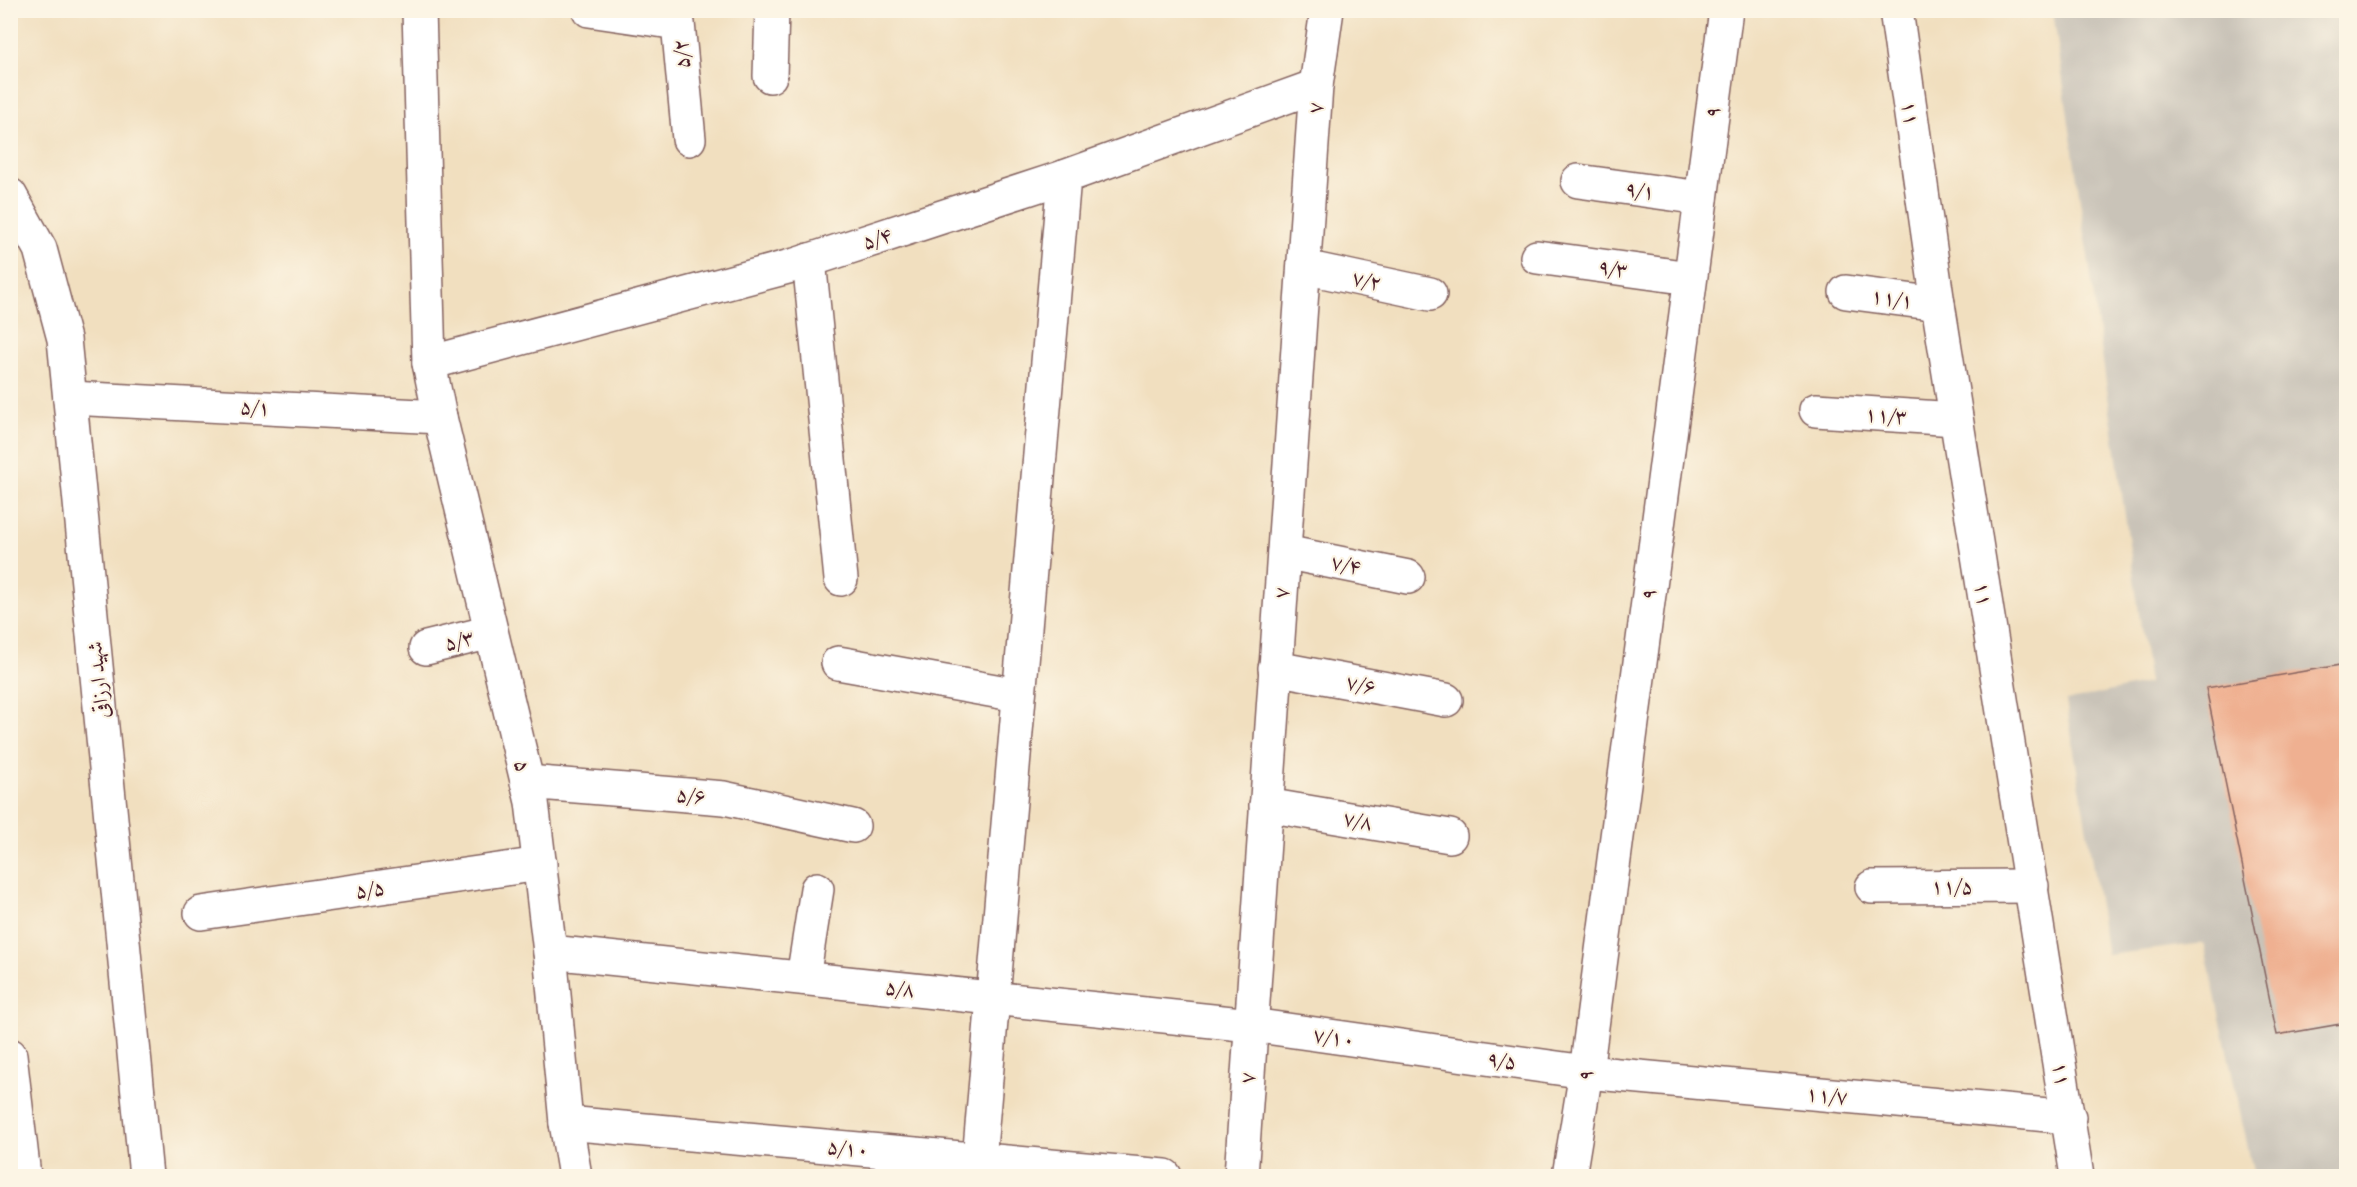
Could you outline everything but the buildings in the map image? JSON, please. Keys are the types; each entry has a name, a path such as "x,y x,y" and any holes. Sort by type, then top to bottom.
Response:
{"street":[{"name":"۵","path":"419,10 429,363 532,802 550,951 566,1123 575,1176"},
{"name":"۵/۲","path":"590,10 678,22 689,139"},
{"path":"770,76 772,10"},
{"name":"۷","path":"1241,1176 1316,86 1327,10"},
{"name":"۹","path":"1569,1176 1586,1072 1726,10"},
{"name":"۱۱","path":"1896,10 1938,304 2077,1176"},
{"name":"۵/۴","path":"429,363 809,260 1064,177 1316,86"},
{"path":"979,1160 991,998 1064,177"},
{"name":"۹/۱","path":"1578,181 1701,198"},
{"name":"شهید ارزاقی","path":"10,195 40,249 64,339 146,1176"},
{"name":"۹/۳","path":"1537,257 1690,278"},
{"path":"809,260 841,579"},
{"name":"۷/۲","path":"1304,267 1430,294"},
{"name":"۱۱/۱","path":"1846,292 1938,304"},
{"name":"۵/۱","path":"70,398 440,417"},
{"name":"۱۱/۳","path":"1816,410 1956,419"},
{"name":"۷/۴","path":"1284,552 1408,577"},
{"name":"۵/۳","path":"426,648 491,632"},
{"path":"838,663 1018,695"},
{"name":"۷/۶","path":"1275,668 1446,700"},
{"name":"۵/۶","path":"527,782 724,798 853,826"},
{"name":"۷/۸","path":"1266,804 1450,836"},
{"name":"۵/۵","path":"201,913 540,864"},
{"name":"۱۱/۵","path":"1872,887 2031,886"},
{"path":"802,978 817,889"},
{"name":"۵/۸","path":"550,951 1251,1025"},
{"name":"۷/۱۰","path":"1251,1025 1418,1049"},
{"name":"۹/۵","path":"1418,1049 1586,1072"},
{"path":"10,1055 24,1176"},
{"name":"۱۱/۷","path":"1586,1072 2069,1117"},
{"name":"۵/۱۰","path":"566,1123 1165,1176"}],"shaded area":[{"path":"2053,11 2346,11 2346,1176 2254,1176 2204,943 2107,955 2066,701 2149,683"}]}
